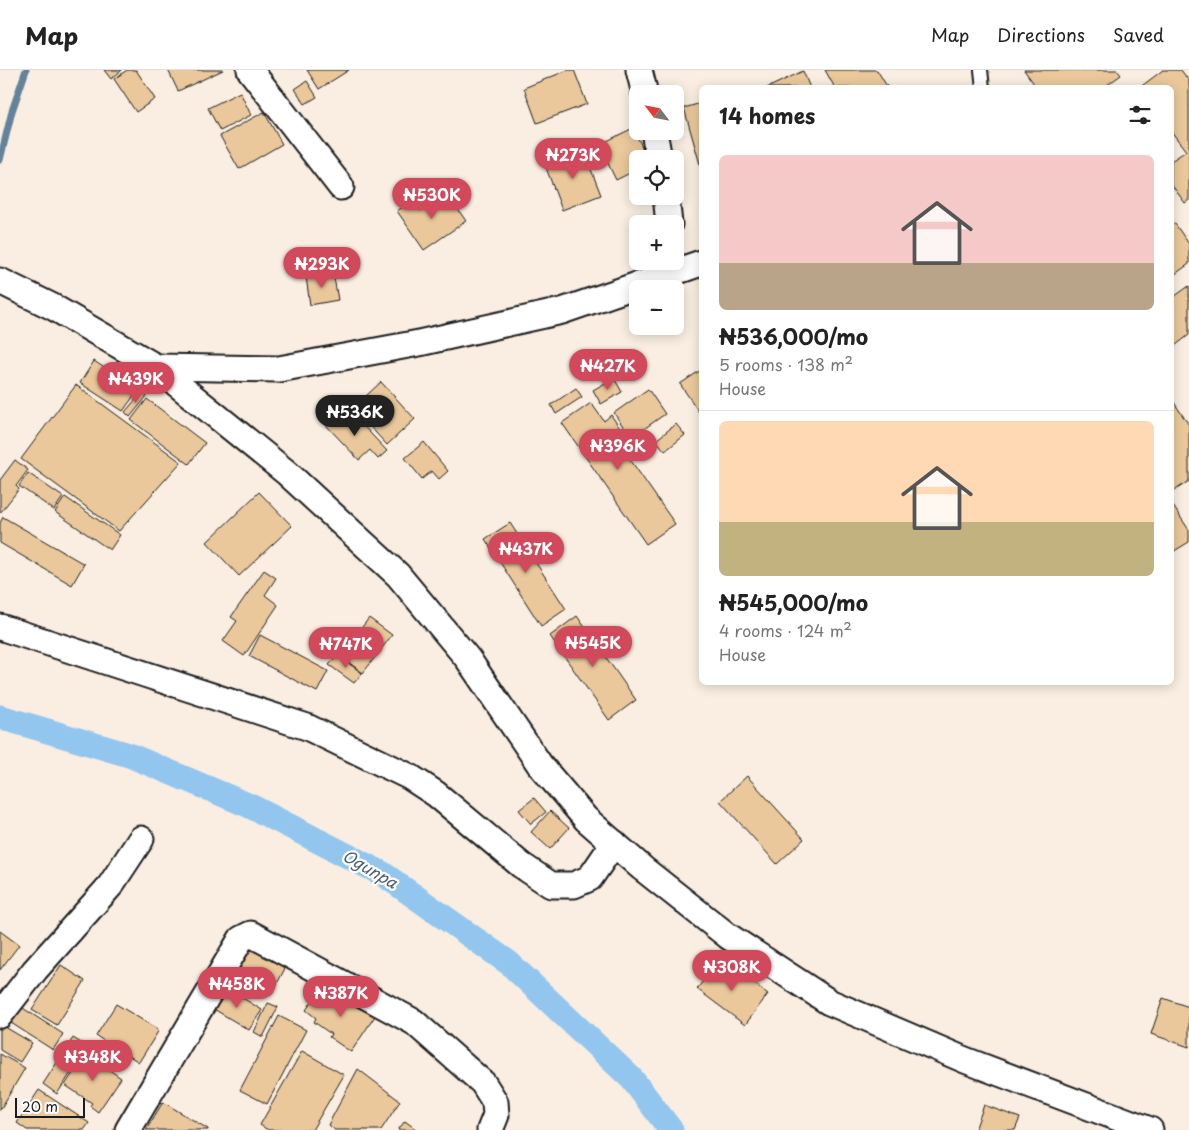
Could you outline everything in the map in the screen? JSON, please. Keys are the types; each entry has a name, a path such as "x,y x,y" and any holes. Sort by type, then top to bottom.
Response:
{"street":[{"path":"250,70 341,187"},
{"path":"639,70 643,85"},
{"path":"684,266 699,263"},
{"path":"156,367 279,369 419,343 562,311 666,270"},
{"path":"0,281 52,307 156,367 287,473 398,575 468,659 540,765 586,819 728,936 829,1002 965,1060 1150,1130"},
{"path":"0,627 307,727 410,777 436,794 522,866 551,885 574,885 590,878 614,843"},
{"path":"0,1015 35,970 110,886 141,839"},
{"path":"128,1130 241,939 251,934 414,1022 483,1084 495,1102 496,1115 490,1130"}],"lane":[{"path":"981,70 983,85"}],"building":[{"path":"104,70 122,70 111,79"},
{"path":"127,70 136,70 155,99 136,112 114,79"},
{"path":"168,70 223,70 178,91"},
{"path":"307,70 349,70 319,89"},
{"path":"568,70 574,70 587,104 537,123 524,88"},
{"path":"825,70 877,70 886,85 833,85"},
{"path":"1024,70 1117,70 1121,75 1107,85 1035,85"},
{"path":"1163,70 1181,70 1189,81 1189,200 1185,203 1174,188 1174,159 1186,151 1174,135 1174,85 1143,85"},
{"path":"803,71 809,85 773,85"},
{"path":"307,81 317,97 305,104 295,89"},
{"path":"240,92 251,115 220,131 208,108"},
{"path":"699,104 699,161 684,108"},
{"path":"264,112 282,144 239,169 220,136"},
{"path":"629,130 629,140 639,140 644,150 629,150 629,174 616,180 599,145"},
{"path":"583,149 601,195 562,210 545,165"},
{"path":"446,192 466,221 424,250 397,211 413,200 420,211"},
{"path":"1174,224 1189,244 1189,264 1174,275"},
{"path":"333,272 338,300 310,305 306,277"},
{"path":"1189,286 1189,335 1174,346 1174,297"},
{"path":"94,361 138,390 123,411 80,383"},
{"path":"699,371 699,412 680,384"},
{"path":"614,378 622,392 601,404 593,390"},
{"path":"381,382 415,419 387,445 353,408"},
{"path":"76,385 181,462 119,531 21,459"},
{"path":"576,388 582,397 556,414 551,405"},
{"path":"648,389 665,414 631,438 614,413"},
{"path":"143,391 148,395 130,417 125,412"},
{"path":"147,399 205,443 189,464 131,420"},
{"path":"1174,402 1189,425 1189,481 1174,491"},
{"path":"591,403 604,421 611,415 628,440 620,445 675,524 646,544 562,423"},
{"path":"336,412 349,426 357,419 387,451 378,459 370,450 359,460 324,423"},
{"path":"676,424 685,435 665,451 656,440"},
{"path":"424,442 448,471 439,479 432,471 422,479 405,458"},
{"path":"15,460 28,470 16,486 19,489 0,513 0,480"},
{"path":"28,473 63,497 54,510 19,486"},
{"path":"259,492 292,526 239,576 207,542"},
{"path":"65,497 120,535 110,550 55,512"},
{"path":"1174,508 1189,530 1189,542 1174,551"},
{"path":"3,517 84,564 72,585 0,543 0,523"},
{"path":"510,523 566,609 541,626 485,539"},
{"path":"264,570 276,578 265,595 278,605 244,656 223,641 237,621 231,617"},
{"path":"577,616 636,700 609,720 550,636"},
{"path":"369,618 392,635 363,673 340,656"},
{"path":"260,635 328,671 317,692 249,656"},
{"path":"337,655 362,673 354,683 329,665"},
{"path":"747,776 804,839 777,864 720,801"},
{"path":"534,798 546,812 531,824 519,810"},
{"path":"550,811 569,828 550,849 531,832"},
{"path":"0,931 19,945 0,970"},
{"path":"253,939 290,959 271,995 234,974"},
{"path":"720,958 768,994 745,1025 697,989"},
{"path":"61,965 85,981 57,1025 32,1010"},
{"path":"225,987 262,1010 249,1030 212,1008"},
{"path":"337,989 375,1016 351,1052 329,1037 331,1034 314,1022 316,1018 306,1010 318,993 329,1001"},
{"path":"1163,998 1189,1007 1189,1047 1151,1034"},
{"path":"268,1003 278,1007 263,1037 254,1032"},
{"path":"116,1004 159,1030 139,1062 96,1036"},
{"path":"18,1005 63,1034 53,1050 8,1021"},
{"path":"279,1016 306,1030 267,1104 240,1090"},
{"path":"0,1024 32,1043 20,1062 0,1050"},
{"path":"73,1038 88,1047 57,1094 43,1084"},
{"path":"302,1051 344,1075 312,1130 268,1130 260,1125"},
{"path":"0,1054 25,1068 0,1110"},
{"path":"86,1054 121,1078 98,1112 90,1106 92,1103 65,1085"},
{"path":"358,1069 400,1101 381,1130 335,1130 328,1125"},
{"path":"39,1090 89,1123 84,1130 27,1130 17,1123"},
{"path":"163,1102 208,1129 208,1130 146,1130"},
{"path":"984,1105 1020,1118 1015,1130 975,1130"},
{"path":"405,1121 417,1130 398,1130"}],"waterway":[{"path":"0,160 12,111 26,70"},
{"name":"Ogunpa","path":"0,717 129,755 250,806 383,874 509,963 632,1079 671,1130"}]}
